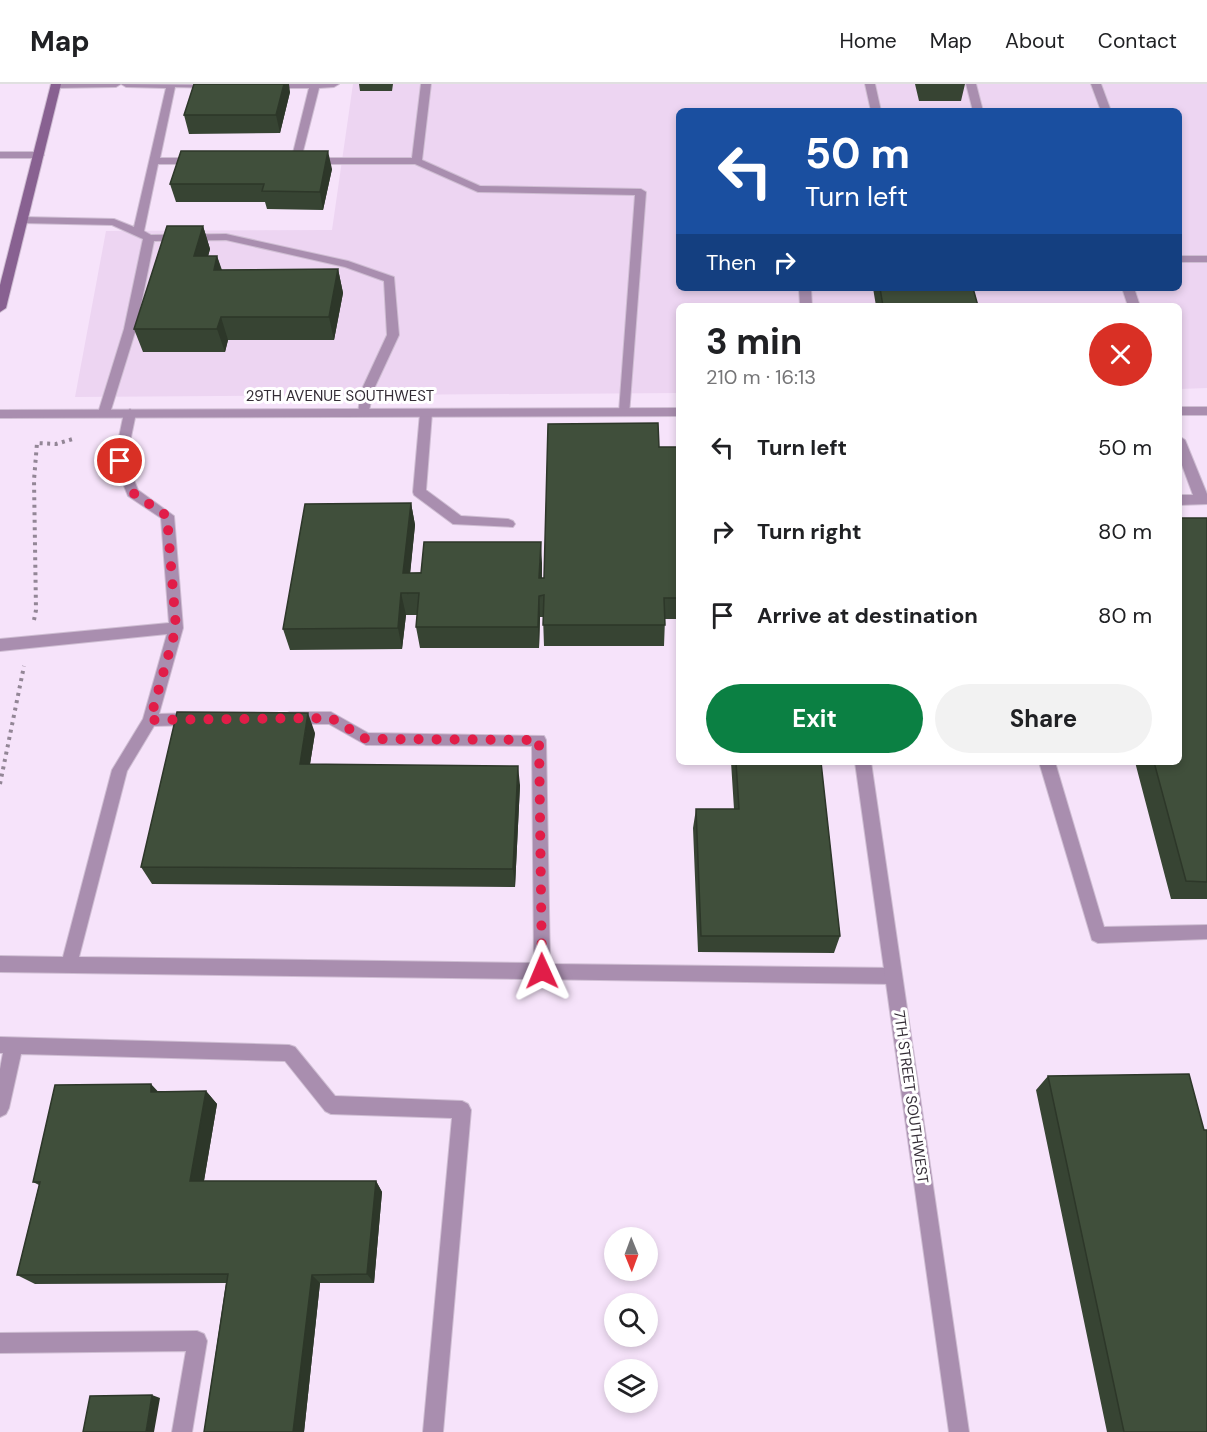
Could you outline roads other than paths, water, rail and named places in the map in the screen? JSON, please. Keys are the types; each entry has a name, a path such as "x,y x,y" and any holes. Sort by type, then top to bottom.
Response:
{"main road":[{"path":"0,308 56,85"}],"street":[{"path":"56,85 116,84"},
{"path":"126,84 219,85"},
{"path":"255,85 334,84"},
{"path":"417,161 426,84"},
{"path":"870,84 875,108"},
{"path":"971,84 977,108"},
{"path":"1096,84 1105,108"},
{"path":"138,232 171,85"},
{"path":"296,161 315,85"},
{"path":"0,155 39,155"},
{"path":"154,161 213,161"},
{"path":"284,161 417,161 478,189 641,192 625,412"},
{"path":"22,220 114,222 149,238 226,237 348,264 390,279 393,335 367,391 364,413"},
{"path":"104,413 130,329 149,238"},
{"path":"1182,259 1207,259"},
{"path":"1182,411 1207,411"},
{"name":"29TH AVENUE SOUTHWEST","path":"0,414 676,412"},
{"path":"69,964 120,770 150,720 176,628 167,516 133,493 120,461 130,413"},
{"path":"426,413 419,492 458,521 508,524"},
{"path":"1182,447 1204,498 1182,500"},
{"path":"0,645 176,628"},
{"path":"275,718 331,718 366,739 539,740 542,971"},
{"path":"150,720 207,719"},
{"name":"7TH STREET SOUTHWEST","path":"863,765 959,1432"},
{"path":"1048,765 1098,935 1207,932"},
{"path":"0,964 894,976"},
{"path":"0,1108 7,1045 289,1053 331,1105 462,1110 433,1432"},
{"path":"0,1344 197,1341 182,1432"}]}
